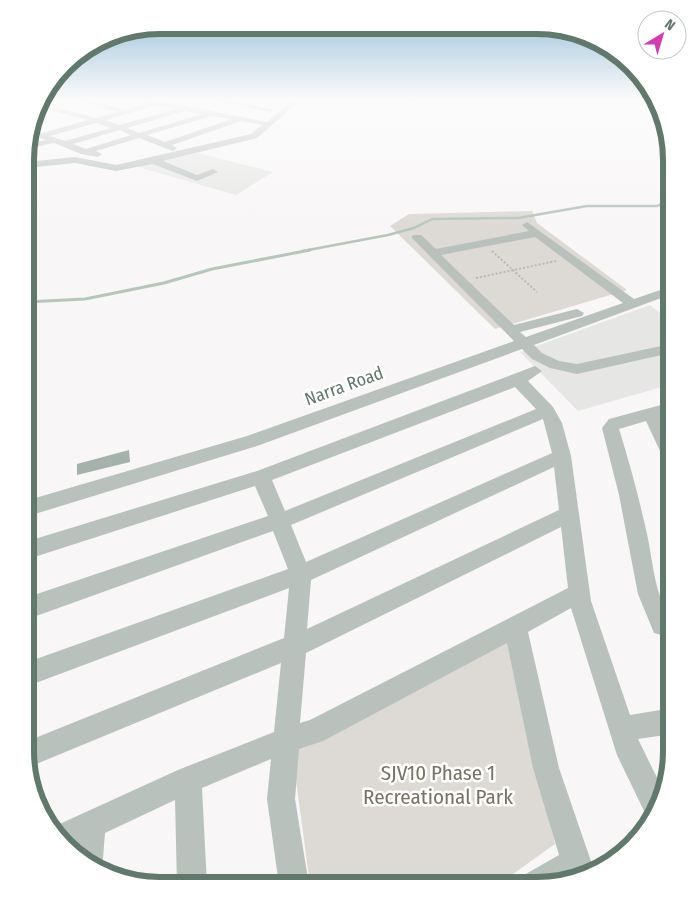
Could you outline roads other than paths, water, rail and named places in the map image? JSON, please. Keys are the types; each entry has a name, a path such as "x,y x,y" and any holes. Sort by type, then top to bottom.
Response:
{"street":[{"path":"60,142 86,152 114,155 124,160 203,142"},
{"path":"64,144 73,142"},
{"path":"74,148 96,142"},
{"path":"34,156 86,152 121,142"},
{"path":"124,142 138,147"},
{"path":"156,142 173,148"},
{"path":"164,145 173,142"},
{"path":"34,164 83,160 121,168 232,142"},
{"path":"35,146 57,155"},
{"path":"106,146 114,155"},
{"path":"154,161 197,178 213,172"},
{"path":"528,225 630,305"},
{"path":"432,253 537,233"},
{"path":"417,237 522,342 546,361 577,369 660,351"},
{"name":"Narra Road","path":"34,506 251,441 522,342 663,293"},
{"path":"510,330 611,306 630,305"},
{"path":"34,548 261,477 526,376 554,423 562,456 580,601 620,729 630,754 653,800"},
{"path":"34,606 279,521 547,411"},
{"path":"661,411 615,423 610,428 624,471 648,589 658,618 663,625"},
{"path":"34,672 301,574 562,456"},
{"path":"261,477 301,574 288,739 281,799 293,877"},
{"path":"34,752 294,644 316,637 569,514"},
{"path":"67,836 188,780 288,739 314,732 579,593"},
{"path":"515,625 546,768 578,869 564,874"},
{"path":"620,729 663,722"},
{"path":"188,780 192,877"},
{"path":"89,856 91,824"}],"waterway":[{"path":"303,251 388,235 414,228 432,219 518,218 587,206 657,206 663,204"},
{"path":"34,302 85,299 164,283 212,269 310,250"}],"park label":[{"name":"SJV10 Phase 1 Recreational Park","path":"438,785"}]}
